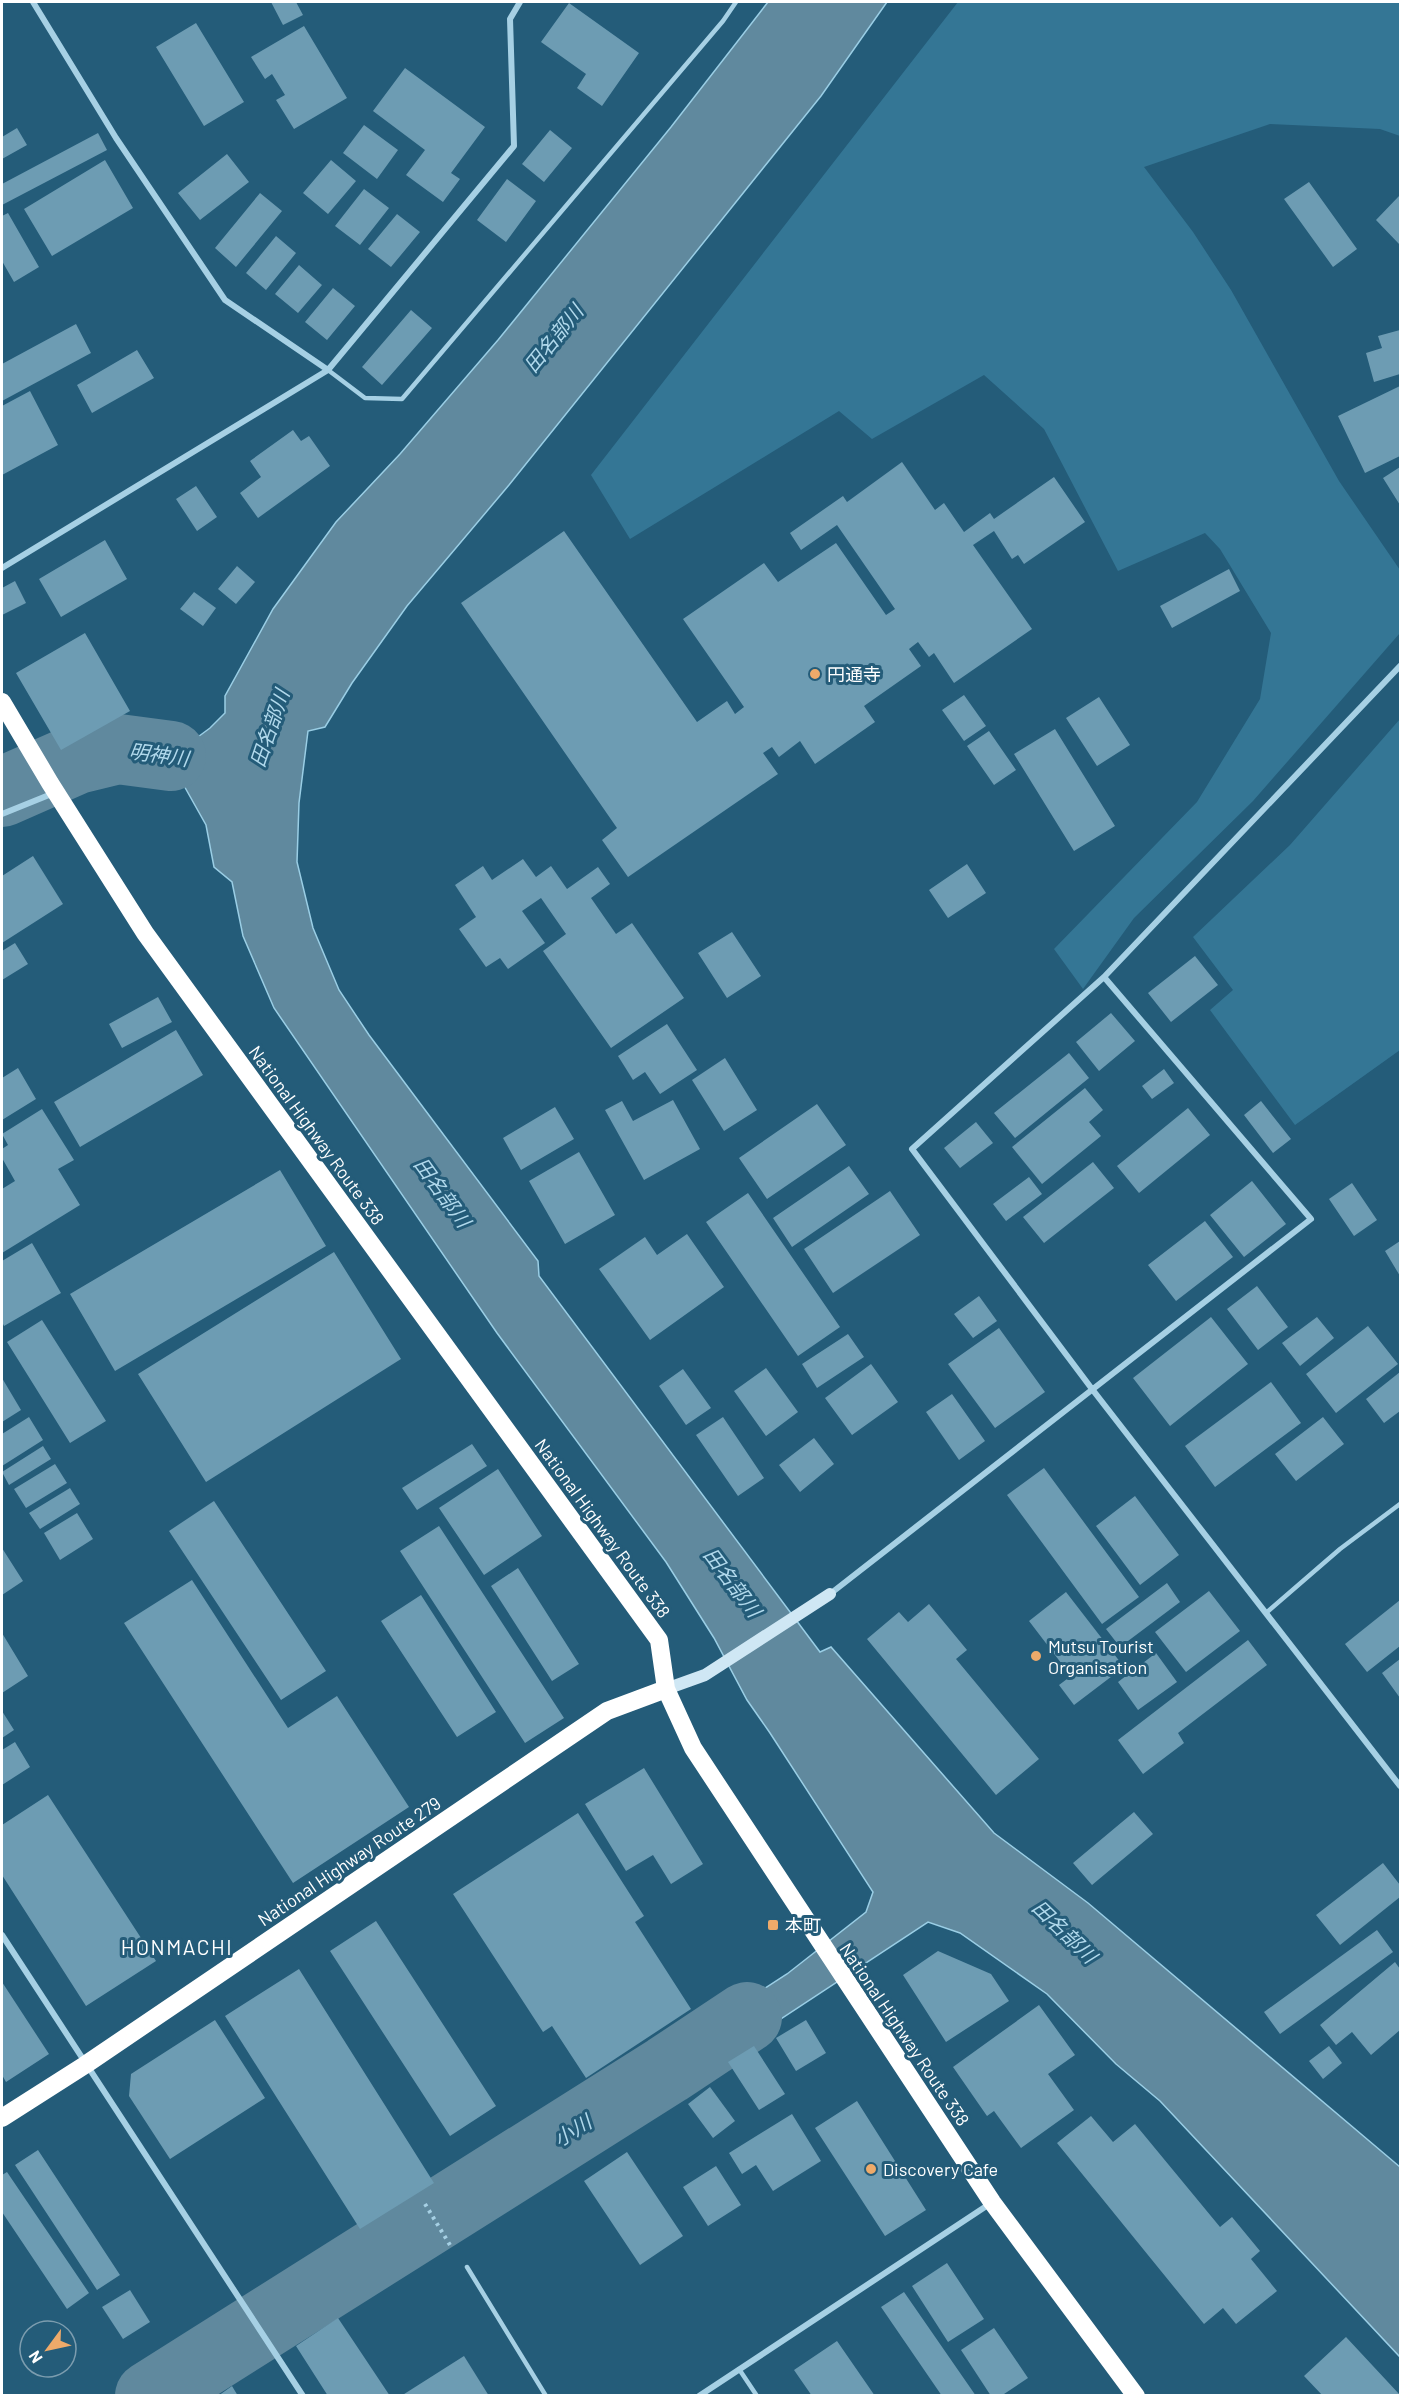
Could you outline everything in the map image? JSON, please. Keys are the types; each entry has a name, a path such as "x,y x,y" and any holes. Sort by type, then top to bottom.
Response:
{"highway":[{"name":"National Highway Route 338","path":"2,702 53,788 145,933 659,1640 666,1689 693,1748 992,2202 1136,2396"},
{"name":"National Highway Route 279","path":"2,2118 86,2065 607,1711 666,1689"}],"street":[{"path":"33,2 116,138 225,300 328,370"},
{"path":"2,568 328,370 514,146 510,19 520,2"},
{"path":"1401,666 1104,977 912,1149 1092,1389 1401,1786"},
{"path":"2,814 53,788"},
{"path":"666,1689 705,1675 830,1594 1311,1219 1104,977"},
{"path":"2,1935 303,2396"},
{"path":"699,2396 992,2202"}],"lane":[{"path":"328,370 365,398 402,399 723,21 736,2"},
{"path":"1266,1613 1340,1549 1401,1504"},
{"path":"467,2266 546,2396"},
{"path":"739,2369 757,2396"}],"path":[{"path":"425,2204 450,2245"}],"shaded area":[{"path":"958,2 1400,2 1400,136 1380,129 1270,124 1144,167 1193,232 1231,290 1339,481 1400,570 1400,633 1253,801 1134,918 1083,989 1054,949 1197,802 1260,699 1271,633 1220,549 1205,533 1118,571 1044,429 984,375 872,439 839,411 630,539 591,475"},
{"path":"1400,719 1400,1050 1295,1125 1210,1010 1233,990 1193,937 1290,845"}],"water":[{"name":"田名部川","path":"768,2 887,2 821,96 509,485 407,606 352,683 325,727 308,731 299,803 297,862 313,928 339,990 369,1035 538,1261 539,1276 820,1652 831,1647 994,1833 1088,1903 1400,2167 1400,2357 1160,2101 1116,2064 1047,1994 960,1933 928,1922 679,2086 667,2070 662,2055 787,1974 866,1912 873,1892 747,1700 714,1638 666,1562 497,1333 274,1008 243,936 232,882 214,867 206,825 183,784 154,767 121,758 83,769 77,759 75,749 156,731 187,745 210,728 225,713 225,696 273,609 336,522 400,454 498,340 671,127"}],"building":[{"path":"271,2 296,2 303,15 283,25"},
{"path":"569,3 639,53 602,106 577,88 586,74 541,42"},
{"path":"196,23 244,102 204,126 156,47"},
{"path":"304,26 347,98 294,129 276,100 285,95 272,74 265,79 251,57"},
{"path":"405,68 485,127 451,173 460,179 443,202 406,175 425,150 373,111"},
{"path":"364,125 398,150 377,179 343,153"},
{"path":"17,128 27,145 2,159 2,137"},
{"path":"550,130 572,148 544,182 522,164"},
{"path":"98,133 107,150 2,205 2,184"},
{"path":"227,154 249,182 200,220 178,193"},
{"path":"105,160 133,208 52,256 24,209"},
{"path":"331,160 356,181 328,214 303,193"},
{"path":"507,179 536,201 506,242 477,220"},
{"path":"1309,182 1357,249 1333,267 1284,199"},
{"path":"364,189 389,208 360,245 335,226"},
{"path":"260,193 282,211 236,267 215,248"},
{"path":"1400,195 1400,245 1376,220"},
{"path":"8,213 39,267 14,282 2,261 2,216"},
{"path":"397,214 420,232 391,267 368,249"},
{"path":"276,236 296,253 266,290 246,273"},
{"path":"299,265 322,285 298,313 275,294"},
{"path":"333,288 355,306 327,340 305,322"},
{"path":"411,310 432,328 382,385 362,367"},
{"path":"76,324 91,353 2,401 2,364"},
{"path":"1400,330 1400,374 1374,382 1366,353 1382,348 1378,336"},
{"path":"137,350 154,378 92,413 77,385"},
{"path":"1400,386 1400,456 1365,473 1338,416"},
{"path":"30,391 58,445 2,475 2,406"},
{"path":"293,430 301,441 309,436 330,466 258,518 240,493 261,477 250,461"},
{"name":"円通寺","path":"902,462 935,510 944,503 964,532 990,513 994,519 1054,477 1085,522 1024,564 1018,555 1012,559 994,531 973,545 1032,629 954,683 934,653 929,657 918,642 909,649 921,666 864,706 875,722 815,764 800,741 779,757 772,747 763,753 778,774 628,877 602,840 617,828 461,603 564,531 697,722 727,701 735,714 744,707 683,619 764,563 778,582 836,543 886,615 895,609 837,525 801,550 790,533 843,496 847,502"},
{"path":"1400,467 1400,505 1383,478"},
{"path":"196,486 217,517 197,531 176,499"},
{"path":"105,540 127,579 61,617 39,579"},
{"path":"237,566 255,582 236,604 218,589"},
{"path":"1229,569 1240,591 1172,628 1160,606"},
{"path":"15,581 26,603 2,615 2,588"},
{"path":"194,592 216,608 203,626 180,609"},
{"path":"85,633 130,711 61,750 16,673"},
{"path":"964,695 986,726 964,741 942,710"},
{"path":"1099,697 1130,745 1097,766 1066,718"},
{"path":"1055,729 1115,826 1074,851 1014,754"},
{"path":"989,731 1016,770 994,785 967,746"},
{"path":"33,856 63,904 2,943 2,876"},
{"path":"523,859 536,877 551,866 567,889 598,867 610,884 591,898 616,934 632,923 684,998 611,1048 543,951 566,934 541,898 522,911 545,943 508,969 500,958 486,967 459,929 476,917 455,885 483,866 492,880"},
{"path":"967,864 986,893 948,918 929,890"},
{"path":"732,932 761,976 727,998 698,953"},
{"path":"15,943 28,964 2,980 2,951"},
{"path":"1195,956 1218,985 1171,1022 1148,993"},
{"path":"158,997 172,1022 122,1048 109,1024"},
{"path":"1111,1013 1135,1041 1099,1071 1076,1042"},
{"path":"667,1024 697,1070 660,1094 645,1072 633,1080 618,1056"},
{"path":"176,1030 203,1075 80,1147 54,1102"},
{"path":"1069,1053 1089,1078 1015,1138 994,1113"},
{"path":"725,1058 757,1110 724,1131 692,1080"},
{"path":"18,1068 36,1099 2,1120 2,1078"},
{"path":"1164,1069 1174,1083 1152,1099 1142,1086"},
{"path":"1085,1088 1103,1110 1089,1122 1101,1136 1042,1184 1012,1147"},
{"path":"673,1100 700,1149 644,1180 605,1110 622,1101 633,1121"},
{"path":"1261,1101 1291,1139 1273,1153 1244,1115"},
{"path":"817,1104 846,1145 767,1199 739,1158"},
{"path":"555,1107 574,1139 521,1170 503,1138"},
{"path":"1188,1108 1210,1135 1139,1193 1117,1166"},
{"path":"42,1109 74,1160 58,1169 80,1205 2,1253 2,1189 15,1181 2,1158 2,1149 8,1145 2,1134"},
{"path":"976,1122 993,1143 960,1168 944,1148"},
{"path":"579,1152 615,1215 565,1244 529,1181"},
{"path":"1093,1162 1114,1188 1044,1243 1023,1217"},
{"path":"849,1166 869,1194 792,1247 773,1218"},
{"path":"280,1170 326,1246 115,1371 70,1294"},
{"path":"1029,1177 1042,1194 1006,1221 993,1204"},
{"path":"1252,1181 1286,1224 1244,1257 1210,1215"},
{"path":"1352,1183 1377,1220 1354,1236 1329,1199"},
{"path":"890,1191 920,1235 833,1293 804,1249"},
{"path":"748,1193 840,1327 798,1356 706,1222"},
{"path":"1205,1221 1233,1257 1176,1301 1148,1265"},
{"path":"687,1234 724,1287 650,1340 599,1269 645,1237 657,1255"},
{"path":"1400,1241 1400,1276 1385,1251"},
{"path":"32,1243 61,1293 4,1326 2,1322 2,1261"},
{"path":"334,1252 401,1359 206,1482 138,1374"},
{"path":"1257,1286 1288,1327 1258,1350 1227,1309"},
{"path":"979,1296 997,1321 973,1338 954,1314"},
{"path":"1211,1317 1248,1364 1170,1426 1133,1378"},
{"path":"1317,1317 1334,1338 1300,1366 1282,1343"},
{"path":"42,1320 106,1421 70,1443 7,1342"},
{"path":"1368,1326 1398,1364 1336,1413 1306,1374"},
{"path":"999,1328 1045,1392 995,1428 948,1364"},
{"path":"848,1334 864,1357 817,1388 802,1364"},
{"path":"871,1364 898,1402 852,1435 825,1398"},
{"path":"766,1368 798,1412 766,1436 734,1391"},
{"path":"683,1369 711,1408 686,1425 659,1386"},
{"path":"1400,1372 1400,1411 1384,1423 1366,1399"},
{"path":"2,1378 21,1410 2,1422"},
{"path":"1271,1382 1301,1423 1215,1487 1185,1446"},
{"path":"952,1394 985,1441 959,1460 926,1412"},
{"path":"29,1417 43,1440 2,1466 2,1434"},
{"path":"723,1417 764,1478 738,1496 696,1435"},
{"path":"1323,1417 1344,1444 1296,1481 1275,1454"},
{"path":"814,1438 834,1464 800,1492 779,1465"},
{"path":"472,1444 487,1466 417,1510 402,1488"},
{"path":"43,1446 51,1459 9,1485 2,1472"},
{"path":"55,1464 67,1483 26,1508 14,1489"},
{"path":"1044,1468 1139,1597 1102,1624 1007,1495"},
{"path":"498,1469 542,1536 484,1575 439,1508"},
{"path":"70,1488 80,1504 40,1529 29,1513"},
{"path":"1135,1496 1179,1555 1140,1585 1096,1526"},
{"path":"214,1501 326,1671 281,1700 169,1531"},
{"path":"77,1513 93,1539 60,1560 44,1533"},
{"path":"439,1526 564,1718 525,1743 400,1551"},
{"path":"2,1548 23,1581 2,1595"},
{"path":"518,1568 579,1664 552,1681 491,1586"},
{"path":"192,1580 288,1728 337,1696 409,1807 293,1883 124,1623"},
{"path":"1167,1583 1180,1602 1120,1647 1106,1629"},
{"path":"1209,1591 1240,1631 1186,1672 1155,1632"},
{"path":"1066,1592 1124,1667 1074,1705 1059,1685 1071,1676 1029,1621"},
{"path":"421,1595 496,1712 457,1737 381,1621"},
{"path":"1400,1600 1400,1646 1367,1672 1345,1644"},
{"path":"929,1604 967,1650 956,1659 1039,1759 996,1795 867,1639 899,1612 908,1622"},
{"path":"2,1633 28,1676 2,1693"},
{"path":"1248,1640 1267,1665 1178,1733 1184,1743 1143,1774 1118,1740"},
{"path":"1156,1653 1177,1682 1138,1710 1118,1682"},
{"path":"1400,1659 1400,1698 1382,1673"},
{"path":"2,1711 14,1730 2,1738"},
{"path":"15,1742 30,1767 2,1785 2,1750"},
{"path":"644,1768 703,1864 671,1884 653,1855 626,1871 585,1804"},
{"path":"48,1795 156,1961 86,2006 2,1875 2,1825"},
{"path":"1134,1812 1153,1834 1092,1885 1073,1863"},
{"path":"578,1813 644,1916 635,1922 691,2009 586,2078 552,2026 543,2032 453,1894"},
{"path":"1383,1863 1400,1885 1400,1897 1340,1945 1316,1915"},
{"path":"376,1921 496,2106 450,2136 330,1951"},
{"path":"1377,1930 1393,1952 1280,2034 1264,2012"},
{"path":"938,1951 991,1974 1009,2001 946,2042 903,1975"},
{"path":"1395,1962 1400,1969 1400,2030 1371,2055 1352,2032 1336,2045 1320,2025"},
{"path":"299,1969 434,2183 360,2229 225,2016"},
{"path":"2,1982 49,2054 6,2082 2,2075"},
{"path":"1039,2005 1075,2055 1048,2074 1074,2110 1021,2148 994,2111 987,2116 953,2067"},
{"path":"215,2020 265,2098 170,2159 129,2096 131,2074"},
{"path":"806,2020 826,2053 796,2071 776,2038"},
{"path":"754,2046 785,2094 759,2110 728,2062"},
{"path":"1329,2046 1342,2063 1323,2079 1309,2061"},
{"path":"710,2087 735,2121 713,2138 688,2104"},
{"name":"Discovery Cafe","path":"857,2101 926,2210 885,2236 815,2128"},
{"path":"792,2114 821,2161 773,2191 756,2165 742,2174 729,2153"},
{"path":"1091,2116 1113,2142 1135,2124 1220,2227 1232,2217 1260,2251 1251,2259 1277,2291 1236,2324 1223,2308 1204,2324 1057,2143"},
{"path":"38,2150 120,2275 97,2290 15,2165"},
{"path":"627,2152 683,2236 640,2265 584,2181"},
{"path":"716,2166 741,2205 708,2226 683,2187"},
{"path":"7,2172 89,2293 67,2309 2,2212 2,2175"},
{"path":"947,2263 984,2319 948,2342 912,2286"},
{"path":"130,2290 150,2322 123,2339 102,2307"},
{"path":"904,2292 976,2396 942,2396 881,2307"},
{"path":"338,2318 390,2396 328,2396 296,2346"},
{"path":"994,2328 1028,2378 1001,2396 991,2396 961,2350"},
{"path":"1346,2337 1400,2396 1323,2396 1304,2376"},
{"path":"837,2341 875,2396 812,2396 794,2370"},
{"path":"464,2356 489,2396 401,2396"},
{"path":"232,2386 238,2396 218,2396"}],"waterway":[{"name":"明神川","path":"2,792 77,759 118,749 171,756"},
{"name":"小川","path":"150,2396 667,2070 747,2017"}],"place":[{"name":"円通寺","path":"815,674"},
{"name":"Mutsu Tourist Organisation","path":"1036,1656"},
{"name":"本町","path":"773,1925"},
{"name":"Discovery Cafe","path":"871,2169"}],"district":[{"name":"HONMACHI","path":"177,1946"}]}
